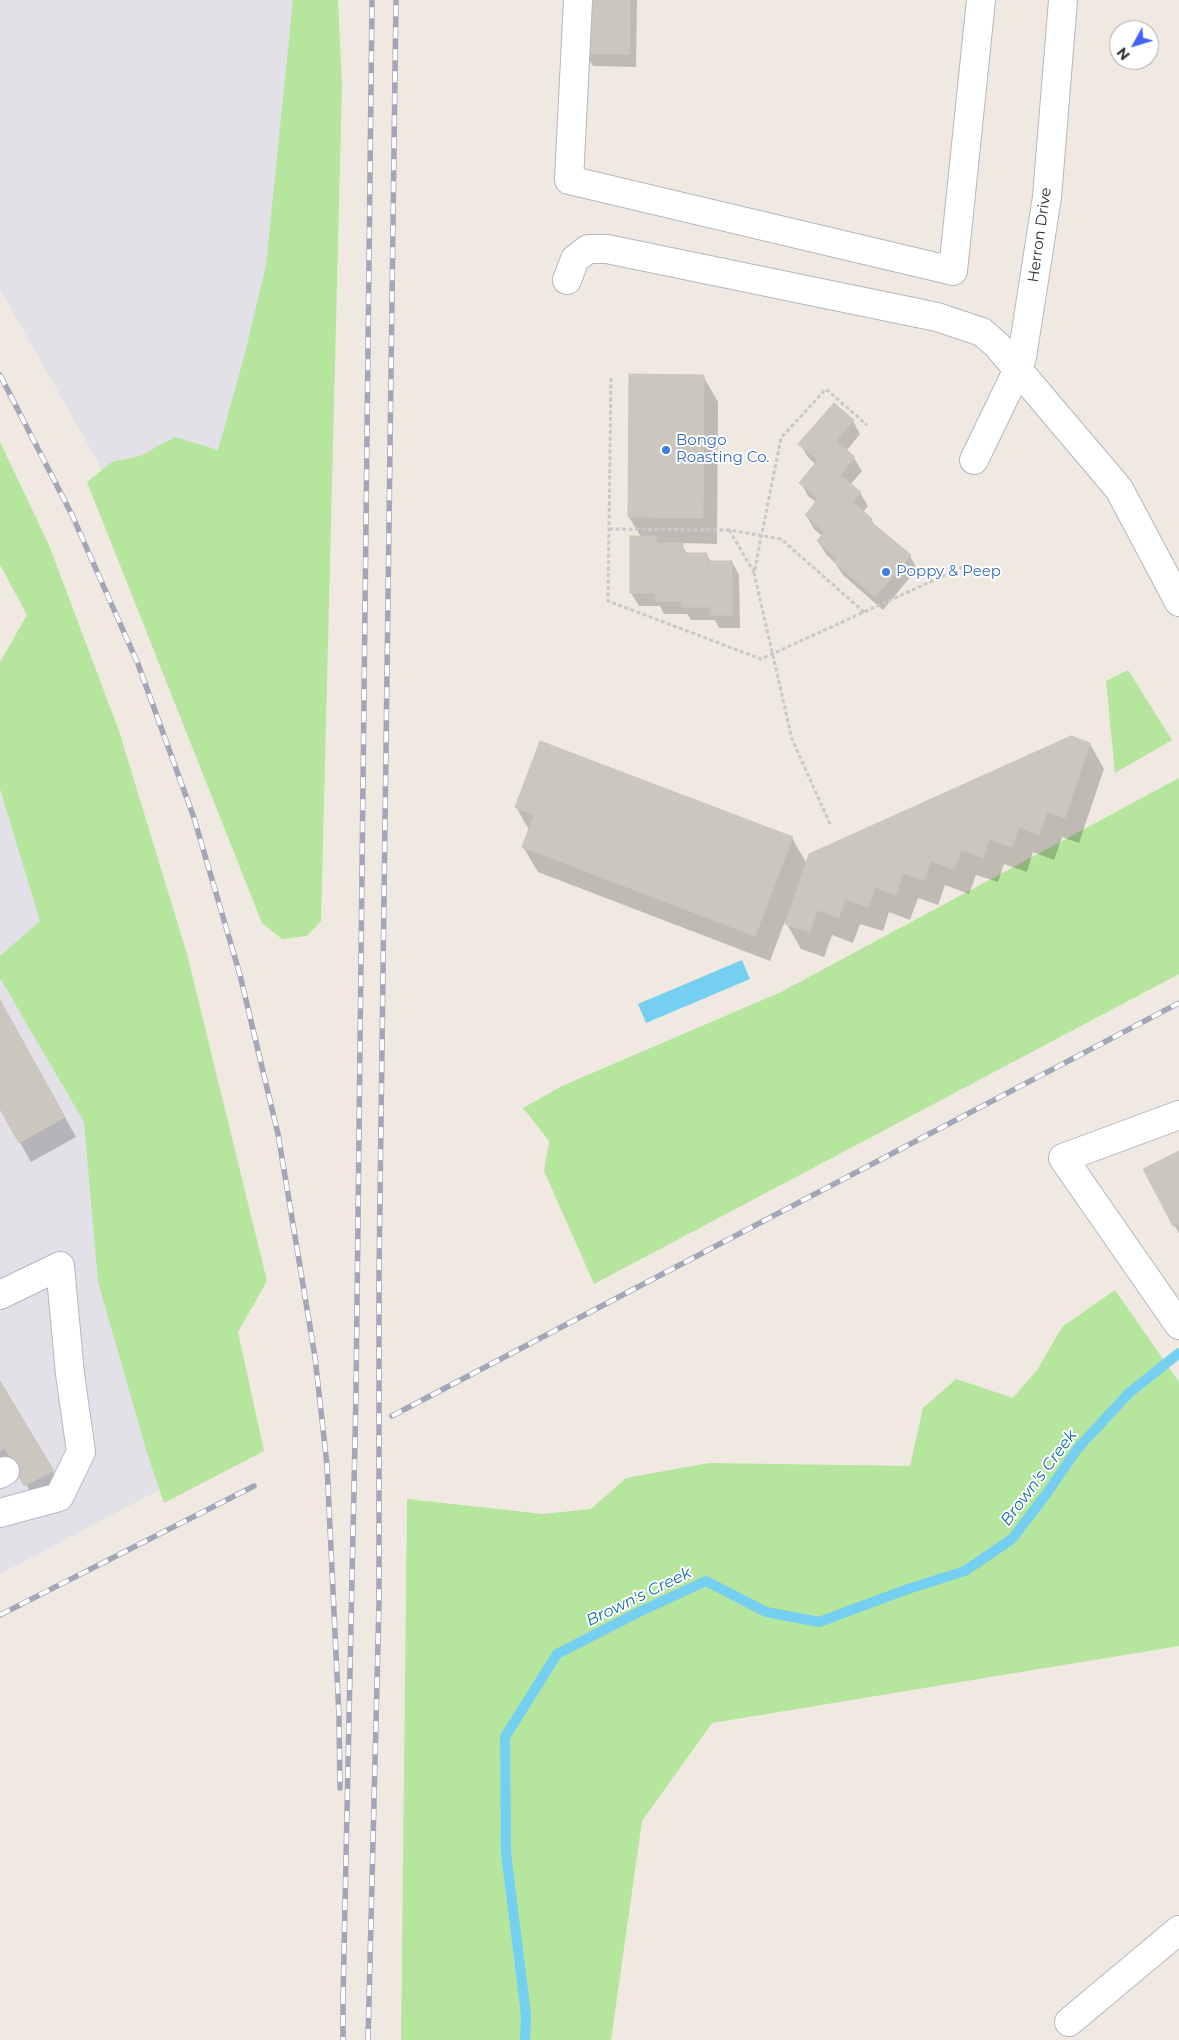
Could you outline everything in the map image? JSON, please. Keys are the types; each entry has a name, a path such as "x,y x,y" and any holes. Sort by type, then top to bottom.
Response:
{"street":[{"path":"578,0 569,180 953,271 981,0"},
{"name":"Herron Drive","path":"974,460 1022,357 1047,197 1063,0"},
{"path":"567,280 575,259 588,250 607,250 937,317 982,332 998,345 1119,489 1179,602"},
{"path":"1172,1316 1063,1158 1179,1115"},
{"path":"0,1295 60,1266 70,1374 81,1452 59,1497 0,1513"},
{"path":"1069,2022 1179,1930"}],"path":[{"path":"611,378 608,601 761,659 965,566"},
{"path":"754,573 781,438 826,389 867,425"},
{"path":"609,529 729,530 781,539 864,612"},
{"path":"729,530 754,573 792,739 830,824"}],"shaded area":[{"path":"0,0 323,0 316,494 123,506 0,289"},
{"path":"0,793 140,1067 233,1451 0,1574"}],"green space":[{"path":"293,0 338,0 342,86 321,921 307,936 282,939 262,923 87,482 112,462 140,456 175,437 218,450 244,357 266,265"},
{"path":"0,442 49,545 119,731 187,954 267,1281 238,1332 264,1451 164,1503 147,1453 98,1282 84,1122 0,978 0,956 40,921 0,789 0,662 27,615 0,565"},
{"path":"1128,670 1172,740 1115,773 1106,681"},
{"path":"1179,778 1179,974 594,1284 544,1171 549,1141 523,1108 562,1086 781,992"},
{"path":"1115,1290 1179,1382 1179,1646 712,1723 642,1821 611,2040 401,2040 407,1499 543,1514 591,1509 626,1478 709,1463 910,1466 923,1408 956,1379 1013,1398 1037,1370 1062,1327"}],"water":[{"path":"742,960 750,979 646,1023 638,1004"}],"building":[{"path":"584,0 630,0 630,54 584,54"},
{"path":"629,374 704,375 703,518 628,517"},
{"path":"834,403 854,420 836,441 855,457 840,475 861,492 853,502 872,519 870,521 911,555 875,597 834,562 837,558 817,541 824,532 805,515 818,499 799,483 818,460 798,444"},
{"path":"630,536 656,536 656,543 683,543 683,553 707,553 707,561 732,561 733,615 710,615 710,607 682,607 682,601 655,601 655,593 630,593"},
{"path":"1071,736 1090,743 1065,818 1047,812 1039,835 1019,827 1012,847 989,839 983,858 961,850 954,869 931,861 924,880 903,873 896,895 875,887 868,907 845,899 839,918 817,910 810,932 785,924 809,854"},
{"path":"540,741 793,837 755,936 522,847 534,815 515,807"},
{"path":"0,1000 65,1117 19,1143 0,1109"},
{"path":"1179,1151 1179,1223 1173,1226 1143,1169"},
{"path":"0,1381 54,1471 24,1486 5,1448 0,1451"}],"waterway":[{"name":"Brown's Creek","path":"525,2040 526,2015 506,1853 505,1737 557,1654 639,1612 706,1581 766,1612 819,1622 908,1589 965,1571 1012,1539 1078,1448 1129,1393 1179,1353"}],"railway":[{"path":"343,1998 356,1394 372,0"},
{"path":"368,2040 379,1603 379,1273 396,0"},
{"path":"0,375 72,515 138,664 194,818 240,975 278,1134 315,1357 327,1465 339,1717 340,1788"},
{"path":"392,1416 1179,1003"},
{"path":"0,1615 254,1486"},
{"path":"343,1993 343,2040"}],"place":[{"name":"Bongo Roasting Co.","path":"666,450"},
{"name":"Poppy & Peep","path":"886,572"}]}
